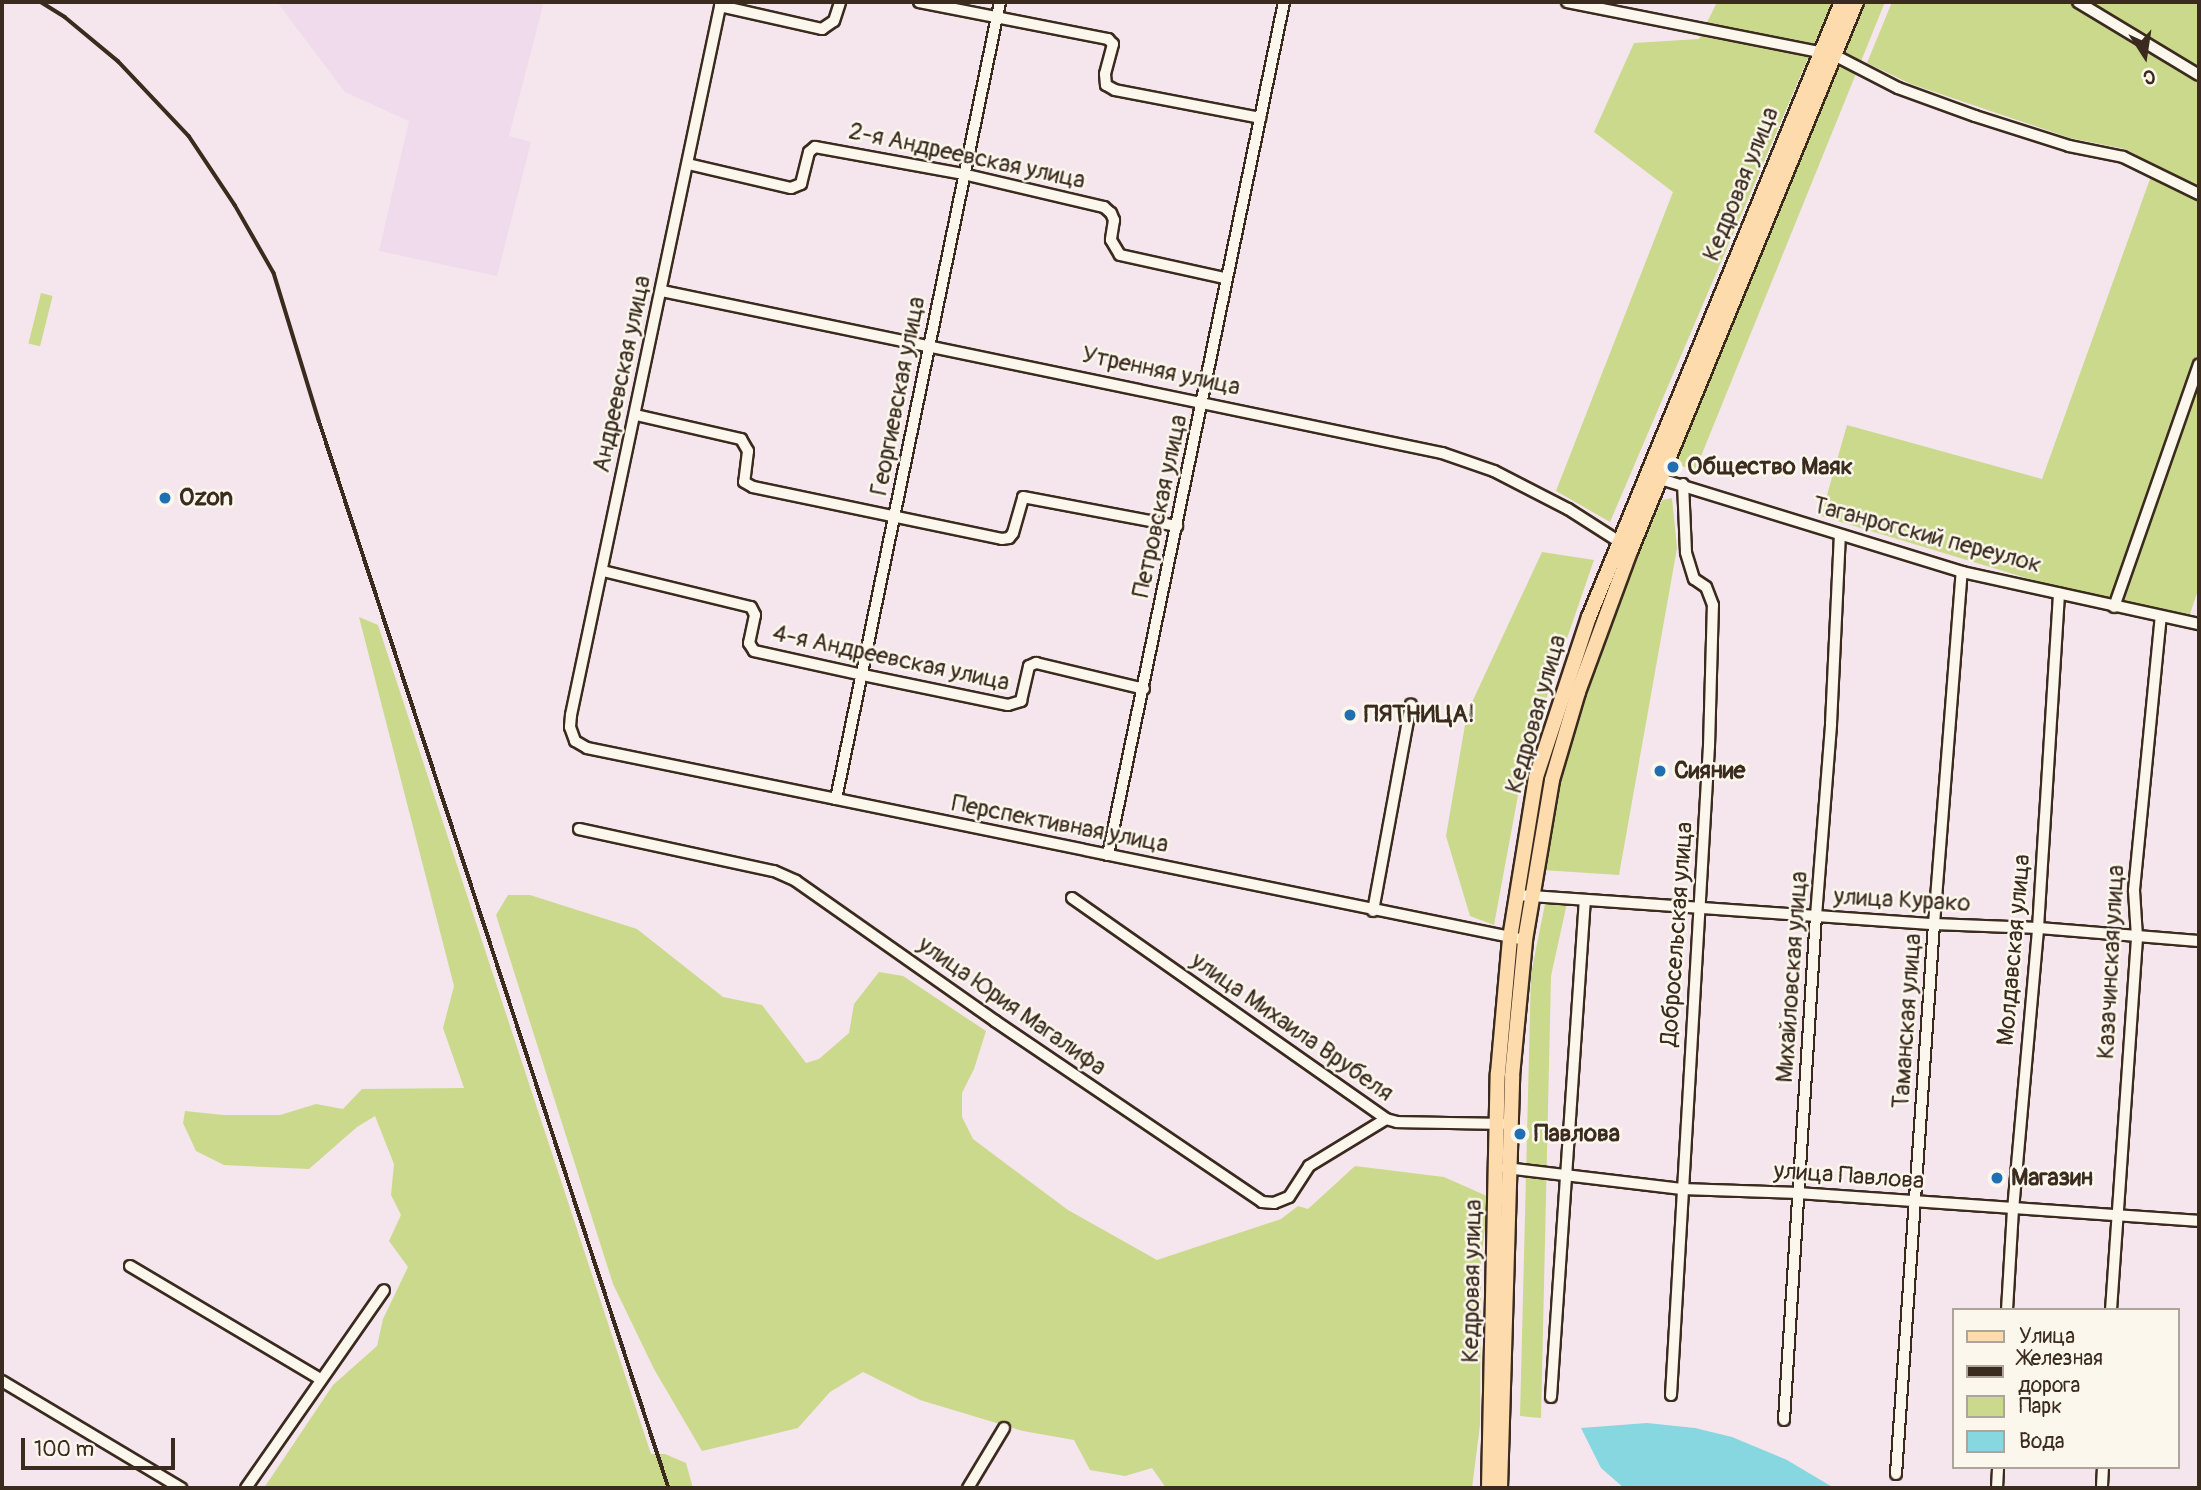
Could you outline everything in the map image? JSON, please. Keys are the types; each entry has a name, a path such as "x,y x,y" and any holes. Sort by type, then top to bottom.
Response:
{"main road":[{"name":"Кедровая улица","path":"1500,1488 1504,1124 1517,939 1525,896 1536,777 1564,686 1625,545 1827,54 1842,2"},
{"name":"Кедровая улица","path":"1827,54 1856,2"},
{"name":"Кедровая улица","path":"1489,1488 1503,1167"}],"street":[{"path":"721,4 822,29 834,21 840,2"},
{"path":"919,2 1108,40 1113,44 1105,74 1106,85 1115,90 1260,117"},
{"name":"Георгиевская улица","path":"836,799 1000,2"},
{"name":"Петровская улица","path":"1108,855 1284,2"},
{"path":"1567,2 1827,54 1898,88 1975,116 2069,146 2123,157 2199,194"},
{"path":"2078,2 2199,75"},
{"name":"Андреевская улица","path":"587,748 575,741 570,727 571,715 721,4"},
{"name":"2-я Андреевская улица","path":"688,164 791,188 801,184 809,152 816,146 963,174 1104,207 1114,219 1111,240 1120,255 1225,278"},
{"name":"Утренняя улица","path":"662,291 1203,401 1442,453 1493,471 1568,509 1625,545"},
{"path":"2114,607 2199,364"},
{"path":"636,415 741,439 748,451 744,482 752,487 1009,538 1013,533 1023,497 1177,526"},
{"name":"Таганрогский переулок","path":"1653,477 1683,484 1962,572 2199,624"},
{"name":"Добросельская улица","path":"1671,1395 1709,747 1713,605 1706,587 1694,579 1686,552 1683,484"},
{"name":"Михайловская улица","path":"1784,1420 1815,916 1832,724 1840,535"},
{"name":"4-я Андреевская улица","path":"603,571 751,607 755,615 749,643 754,651 863,675 1008,705 1021,701 1029,666 1035,663 1143,689"},
{"name":"Таманская улица","path":"1896,1474 1917,1202 1934,924 1962,572"},
{"name":"Молдавская улица","path":"2007,1308 2012,1210 2038,928 2059,594"},
{"name":"Казачинская улица","path":"2111,1308 2137,937 2134,890 2161,617"},
{"path":"1373,911 1411,704"},
{"name":"Перспективная улица","path":"587,748 1517,939"},
{"name":"улица Юрия Магалифа","path":"579,829 774,871 796,881 995,1021 1262,1202 1274,1203 1289,1197 1309,1166 1386,1119"},
{"name":"улица Курако","path":"1525,896 1934,924 2038,928 2199,942"},
{"name":"улица Михаила Врубеля","path":"1072,898 1386,1119 1397,1122 1504,1124"},
{"path":"1551,1397 1585,900"},
{"name":"улица Павлова","path":"1503,1167 1682,1189 1799,1193 2199,1221"},
{"path":"130,1266 320,1380"},
{"path":"246,1488 384,1290"},
{"path":"2,1381 181,1488"},
{"path":"968,1488 1004,1428"},
{"path":"1997,1488 1998,1469"},
{"path":"2102,1486 2103,1469"}],"shaded area":[{"path":"277,2 544,2 509,136 531,142 497,276 379,251 409,121 345,92"}],"green space":[{"path":"1717,2 1832,2 1610,522 1556,491 1673,192 1594,132 1634,43 1699,39"},
{"path":"1859,2 1885,2 1695,471 1669,461"},
{"path":"1892,2 2199,2 2199,587 2186,626 1821,516 1847,425 2042,479 2155,165 2125,149 2070,138 1911,84 1867,63"},
{"path":"41,293 53,296 40,346 28,343"},
{"path":"1672,498 1677,548 1619,875 1542,870 1565,758 1608,623 1662,500"},
{"path":"1542,552 1594,560 1524,763 1494,925 1470,916 1446,836 1467,713"},
{"path":"359,617 378,625 651,1454 665,1454 686,1463 693,1488 264,1488 333,1385 377,1346 383,1319 408,1267 389,1241 401,1215 391,1195 394,1164 375,1116 357,1127 309,1169 224,1165 196,1151 183,1123 185,1111 223,1115 280,1115 316,1104 343,1109 362,1089 464,1088 443,1028 454,986"},
{"path":"508,895 530,895 637,929 723,997 762,1005 806,1063 819,1059 849,1033 854,1004 879,972 903,976 986,1031 974,1069 962,1093 962,1117 973,1139 1068,1210 1157,1260 1281,1219 1298,1206 1308,1209 1355,1166 1444,1177 1489,1197 1481,1260 1480,1425 1472,1488 1166,1488 1152,1468 1125,1476 1090,1470 1074,1440 1023,1431 920,1400 863,1372 830,1392 798,1428 702,1451 654,1369 613,1284 496,915"},
{"path":"1567,903 1551,976 1541,1418 1520,1416 1531,974 1545,904"}],"water":[{"path":"1647,1423 1695,1428 1732,1437 1787,1460 1834,1488 1624,1488 1601,1468 1581,1428"}],"railway":[{"path":"41,2 65,17 118,61 189,136 235,205 274,273 319,420 669,1488"}],"place":[{"name":"Общество Маяк","path":"1673,467"},
{"name":"Ozon","path":"165,498"},
{"name":"ПЯТНИЦА!","path":"1350,715"},
{"name":"Сияние","path":"1660,771"},
{"name":"Павлова","path":"1520,1134"},
{"name":"Магазин","path":"1997,1178"}]}
